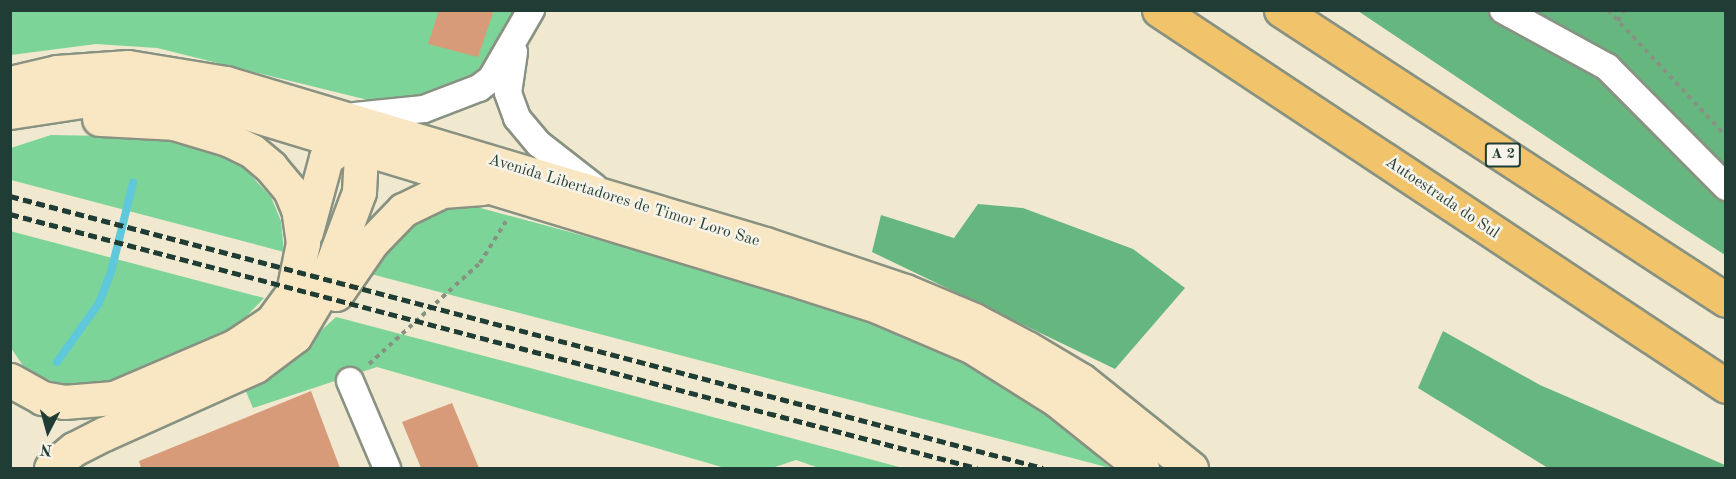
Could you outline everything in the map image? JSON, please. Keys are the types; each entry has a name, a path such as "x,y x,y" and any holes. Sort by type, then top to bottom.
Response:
{"highway":[{"name":"Autoestrada do Sul","path":"1159,10 1725,386"},
{"name":"A 2","path":"1281,10 1725,300"}],"main road":[{"name":"Avenida Libertadores de Timor Loro Sae","path":"15,106 57,72 128,67 226,82 309,107 352,131 505,205 790,278 924,324 971,346 1049,395 1142,468"},
{"name":"Avenida Libertadores de Timor Loro Sae","path":"15,106 115,96 174,98 352,131 381,139 417,139 607,196 826,264 974,320 1081,380 1191,468"},
{"path":"15,106 174,123 227,139 252,151 290,190 298,209 303,243"},
{"path":"10,380 42,398 89,403 114,398 213,358 256,334 284,306 301,268 303,243 326,158 352,131 361,157 359,192 322,291 295,336"},
{"path":"51,468 74,449 104,434 255,366 295,336 320,313 372,242 403,210 442,191 461,188 505,205"}],"street":[{"path":"352,131 394,114 464,97 491,79 517,40 531,10"},
{"path":"1503,10 1607,67 1725,188"},
{"path":"517,40 508,93 517,118 539,144 607,196"},
{"path":"350,381 385,468"}],"path":[{"path":"1608,10 1725,136"},
{"path":"1618,21 1624,10"},
{"path":"350,381 480,263 505,205"}],"green space":[{"path":"11,11 515,11 488,66 454,95 396,101 364,99 157,48 96,44 11,55"},
{"path":"1358,11 1725,11 1725,255 1668,218"},
{"path":"51,135 162,137 194,141 233,156 271,197 281,221 284,252 11,180 11,148"},
{"path":"466,204 843,306 1001,381 1066,428 1110,468 367,273 382,247 431,214"},
{"path":"978,204 1023,208 1133,249 1185,288 1115,369 872,252 881,215 954,238"},
{"path":"10,231 264,298 239,324 187,357 122,382 64,386 26,370 11,348"},
{"path":"336,317 903,468 819,468 796,460 772,468 725,468 377,367 253,408 244,387 305,345"},
{"path":"1443,331 1540,385 1725,465 1725,468 1548,468 1418,388"}],"building":[{"path":"439,10 494,10 478,57 428,44"},
{"path":"311,391 340,468 141,468 139,461"},
{"path":"452,403 479,468 421,468 402,422"}],"waterway":[{"path":"57,362 99,303 111,272 133,183"}],"railway":[{"path":"10,196 1043,468"},
{"path":"10,214 977,468"}]}
